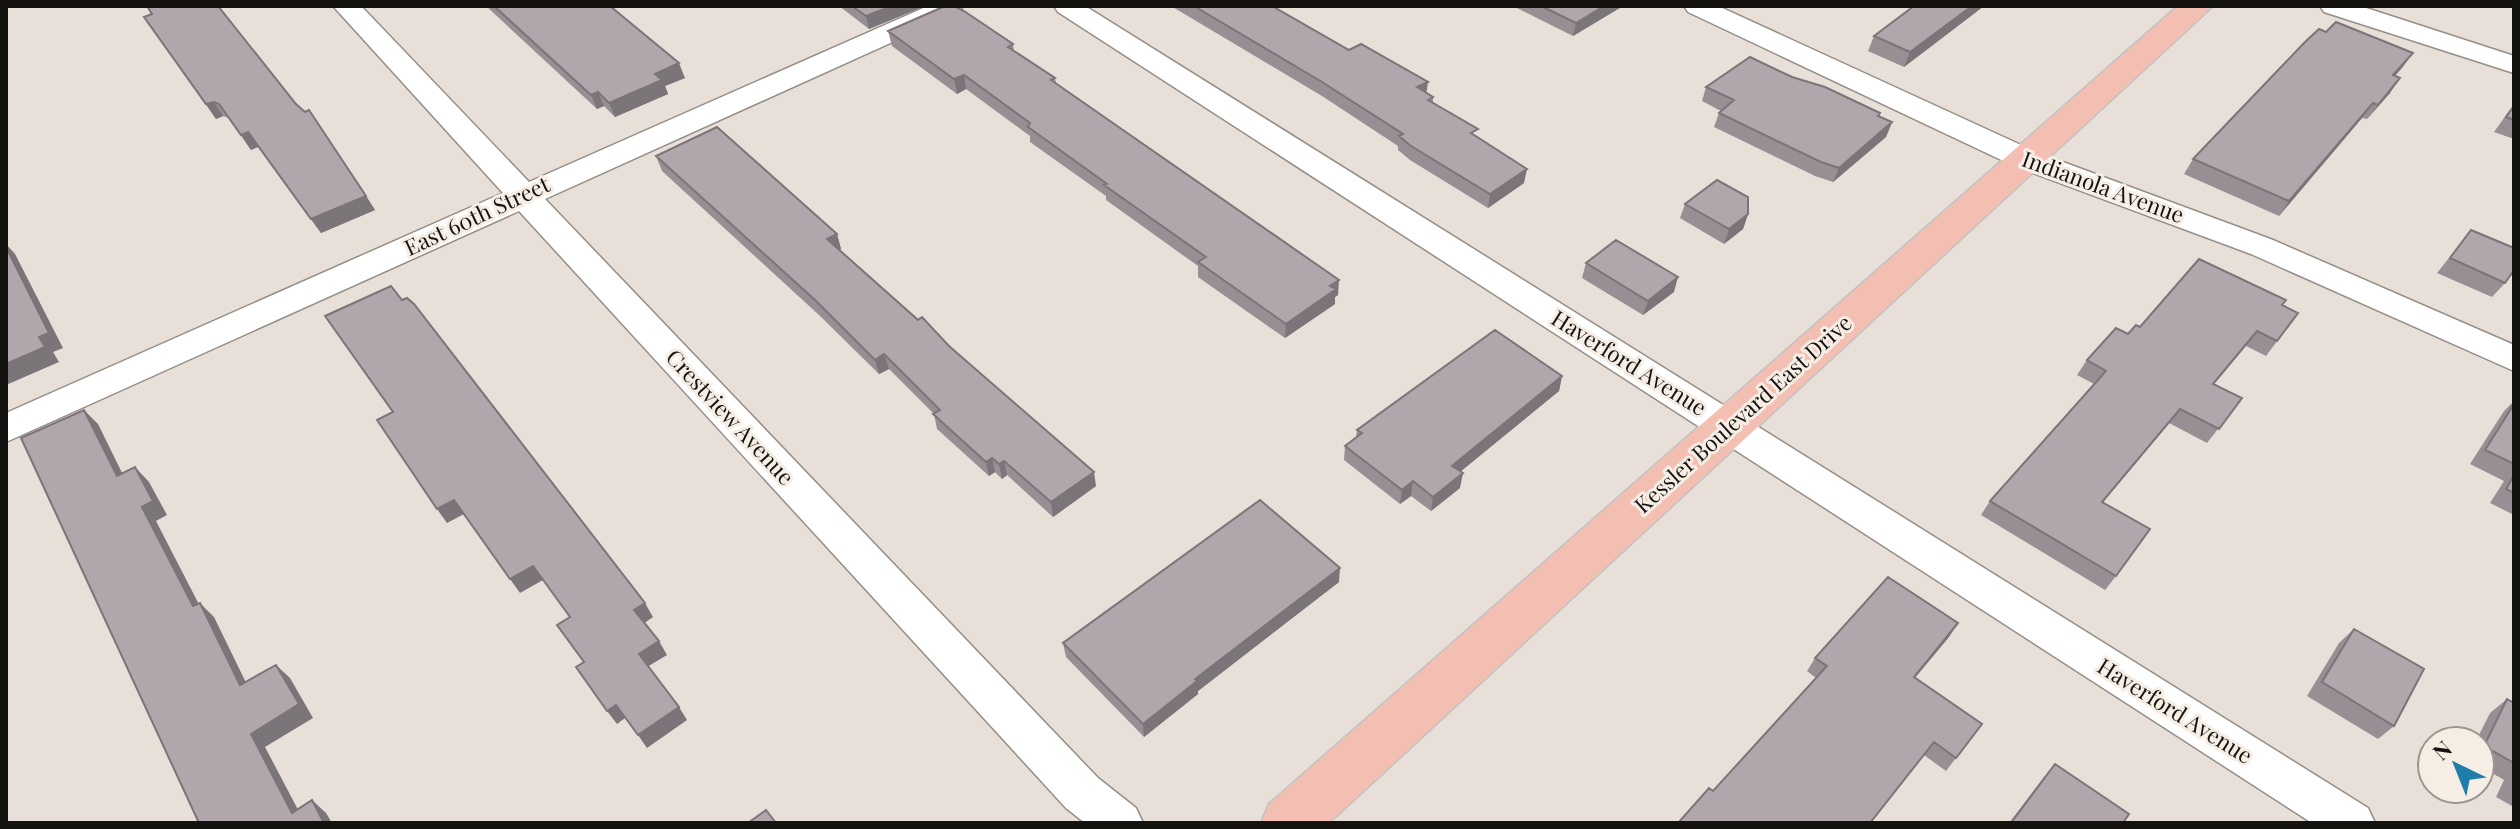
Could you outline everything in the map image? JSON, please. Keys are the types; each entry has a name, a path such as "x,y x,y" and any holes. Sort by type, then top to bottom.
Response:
{"main road":[{"name":"Kessler Boulevard East Drive","path":"1289,823 2197,6"}],"street":[{"name":"Crestview Avenue","path":"346,6 1082,793 1120,823"},
{"name":"East 60th Street","path":"6,428 950,6"},
{"name":"Haverford Avenue","path":"1067,6 2352,823"},
{"name":"Indianola Avenue","path":"1697,6 2025,159 2262,247 2514,359"},
{"path":"2333,6 2514,65"}],"building":[{"path":"147,6 218,6 296,104 305,112 309,110 366,196 311,219 248,132 241,135 219,104 206,104 144,17 152,14"},
{"path":"494,6 610,6 679,63 655,74 662,80 609,103 598,92 591,95"},
{"path":"852,6 892,6 866,16"},
{"path":"945,6 964,11 1013,44 1008,47 1055,78 1051,80 1339,280 1330,286 1336,289 1286,324 1198,262 1206,257 1104,185 1107,184 1028,127 1030,123 964,75 954,79 888,31"},
{"path":"1194,6 1272,6 1349,50 1361,44 1428,82 1417,87 1433,97 1428,100 1478,129 1471,133 1527,169 1490,194 1411,146 1399,136 1403,134 1322,82"},
{"path":"1541,6 1604,6 1576,23"},
{"path":"1914,6 1972,6 1910,52 1874,36"},
{"path":"2336,22 2413,53 2393,75 2400,78 2378,105 2373,103 2289,201 2193,159 2305,42 2319,29 2326,32"},
{"path":"1750,57 1792,77 1825,87 1880,113 1878,116 1892,122 1839,168 1821,162 1719,113 1734,100 1706,87"},
{"path":"2514,106 2514,120 2506,117"},
{"path":"717,127 837,234 827,239 918,320 922,317 949,346 1094,472 1051,502 1004,461 999,464 992,458 986,462 933,414 940,410 884,354 875,360 815,300 656,156"},
{"path":"1717,180 1748,197 1748,214 1729,229 1685,204"},
{"path":"2471,230 2514,248 2514,270 2505,283 2450,258"},
{"path":"1616,240 1678,277 1648,301 1586,263"},
{"path":"6,247 49,333 39,337 45,347 6,364"},
{"path":"2199,259 2286,300 2282,305 2298,313 2277,341 2257,331 2213,384 2242,398 2219,429 2180,409 2102,502 2150,529 2116,576 1990,501 2106,371 2087,360 2116,328 2128,334 2136,325 2140,327"},
{"path":"391,286 402,300 407,298 414,304 645,603 634,610 659,641 639,654 679,707 638,735 616,705 607,711 576,667 584,662 557,625 570,617 533,566 510,579 454,500 437,509 377,420 393,412 325,316"},
{"path":"1495,330 1562,376 1452,466 1463,473 1433,497 1413,481 1402,490 1345,446 1362,433 1357,430"},
{"path":"2514,404 2514,464 2485,450"},
{"path":"84,410 117,476 135,467 153,501 142,507 193,606 200,603 240,685 276,665 299,704 251,734 292,813 312,800 324,823 199,823 21,438"},
{"path":"2514,475 2514,493 2506,489"},
{"path":"1260,500 1340,568 1195,679 1197,681 1143,724 1063,643"},
{"path":"1888,577 1958,623 1914,677 1982,724 1956,758 1934,742 1870,823 1678,823 1709,788 1713,791 1827,666 1815,658"},
{"path":"2354,629 2424,669 2394,726 2322,682"},
{"path":"2507,699 2514,703 2514,763 2496,753 2494,725"},
{"path":"2055,764 2129,814 2123,823 2011,823"},
{"path":"766,810 776,823 748,823"}]}
